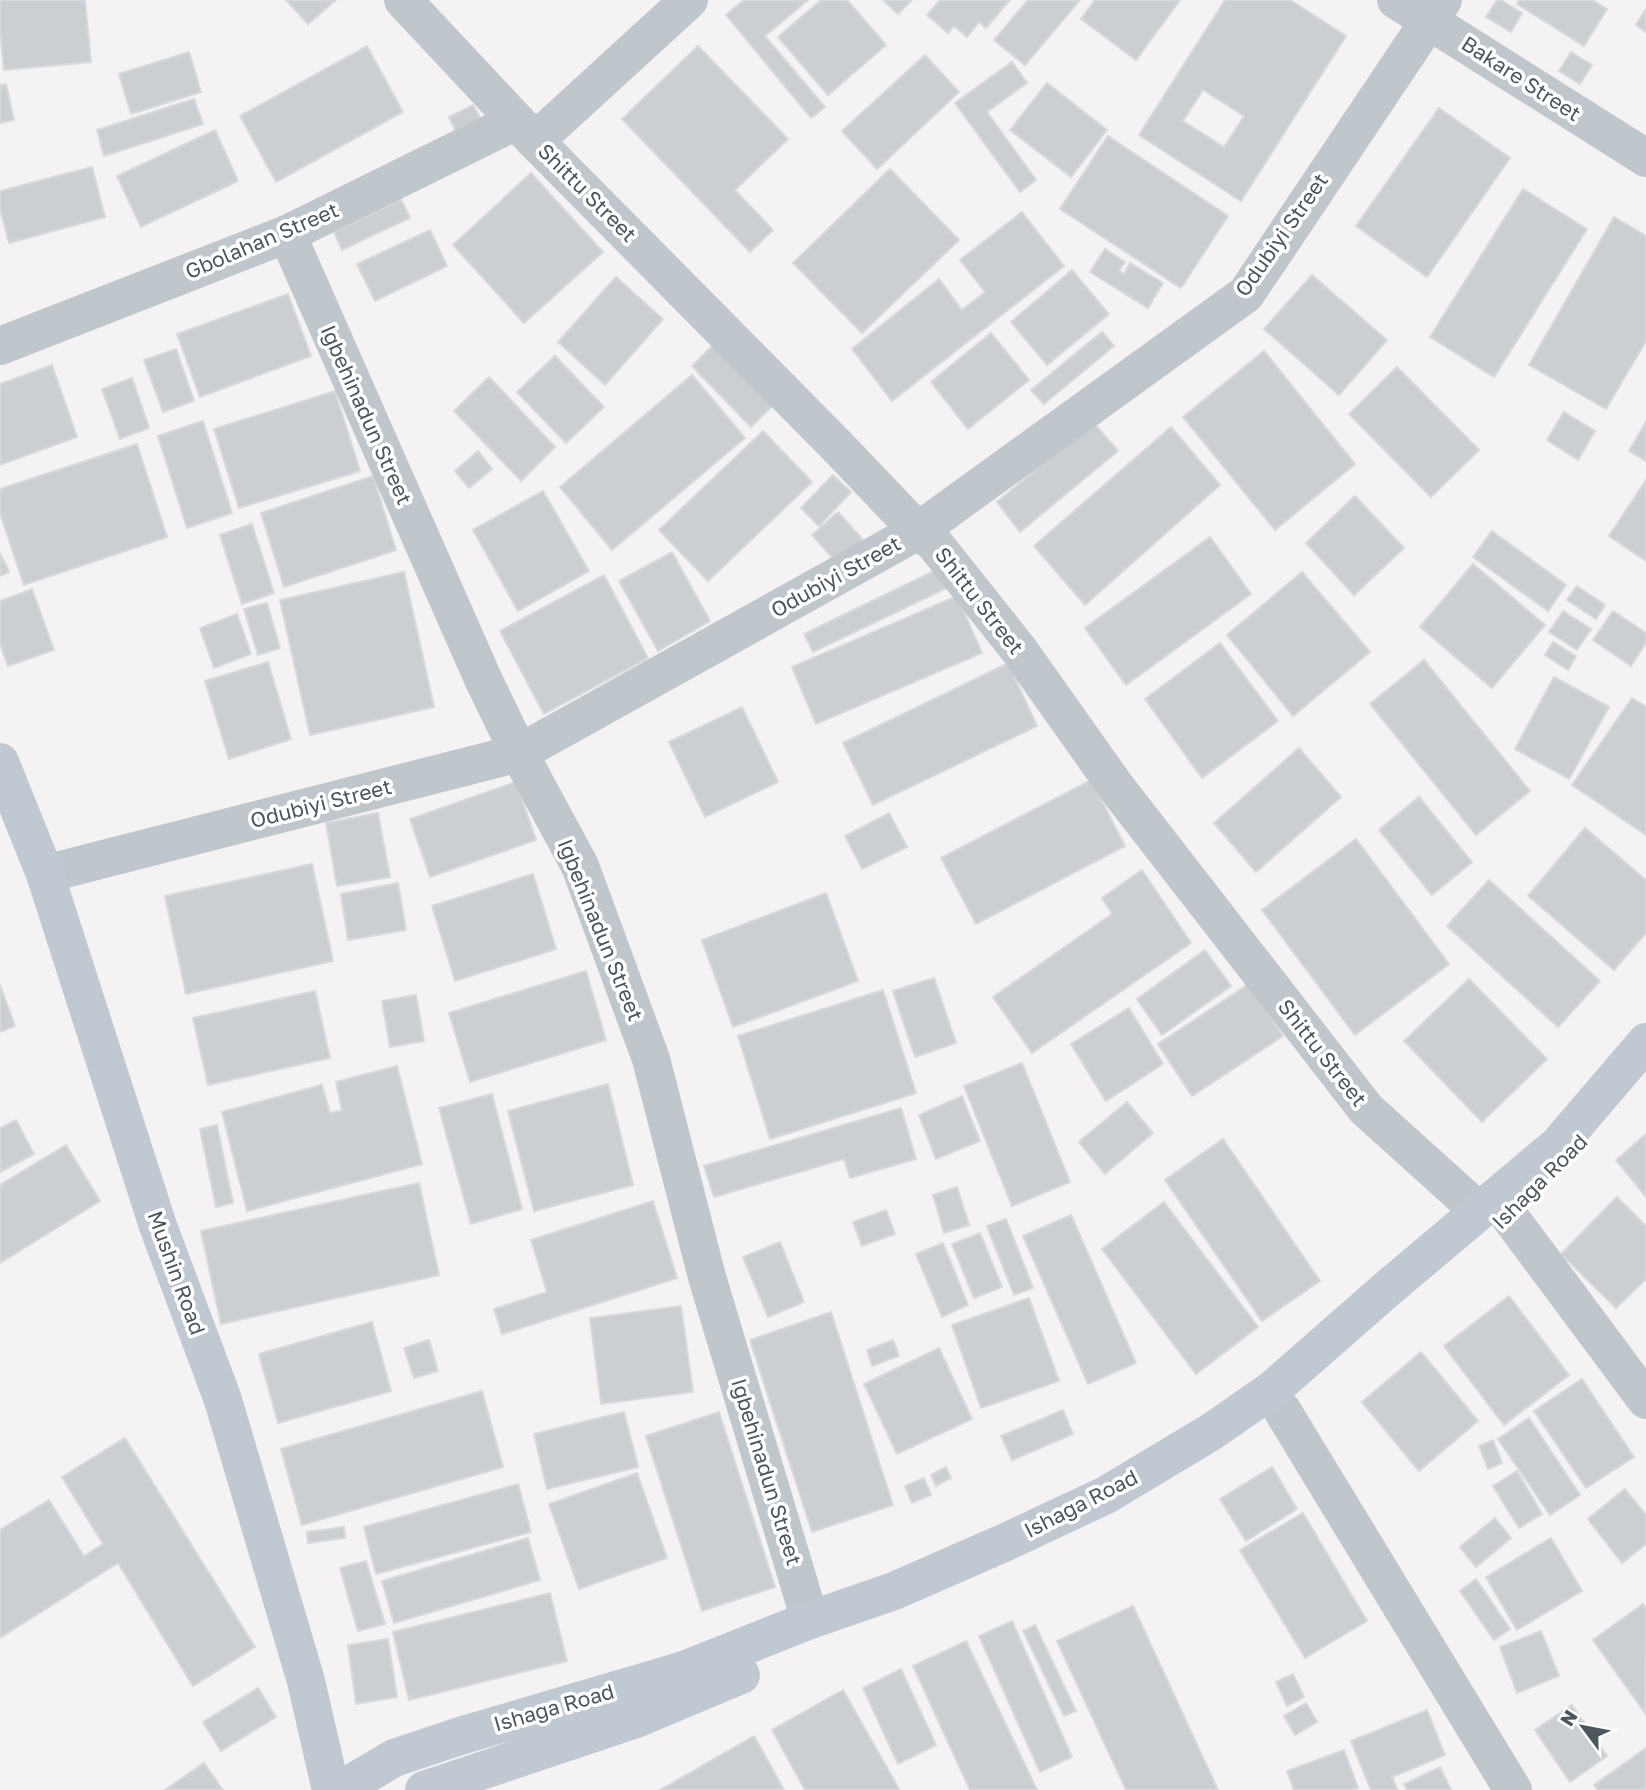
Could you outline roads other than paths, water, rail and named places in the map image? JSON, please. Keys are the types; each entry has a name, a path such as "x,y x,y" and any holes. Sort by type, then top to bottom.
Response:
{"main road":[{"name":"Mushin Road","path":"0,761 45,874 158,1226 223,1400 306,1681 331,1790"},
{"name":"Ishaga Road","path":"424,1790 636,1719 974,1579 1095,1524 1282,1410 1323,1378 1416,1293 1558,1145 1646,1042"},
{"name":"Ishaga Road","path":"340,1790 394,1758 684,1670 810,1620 894,1591 1106,1495 1211,1432 1273,1389 1494,1214 1646,1073"}],"street":[{"name":"Shittu Street","path":"403,0 526,131 918,531 934,543 1019,650 1116,787 1366,1109 1494,1214 1646,1400"},
{"name":"Gbolahan Street","path":"0,346 287,234 526,131 689,0"},
{"name":"Bakare Street","path":"1396,0 1436,10 1646,158"},
{"name":"Odubiyi Street","path":"45,874 519,753 918,531 1246,294 1436,10"},
{"name":"Igbehinadun Street","path":"287,234 479,669 519,753 580,866 651,1059 707,1277 810,1620"},
{"path":"1282,1410 1513,1790"}]}
